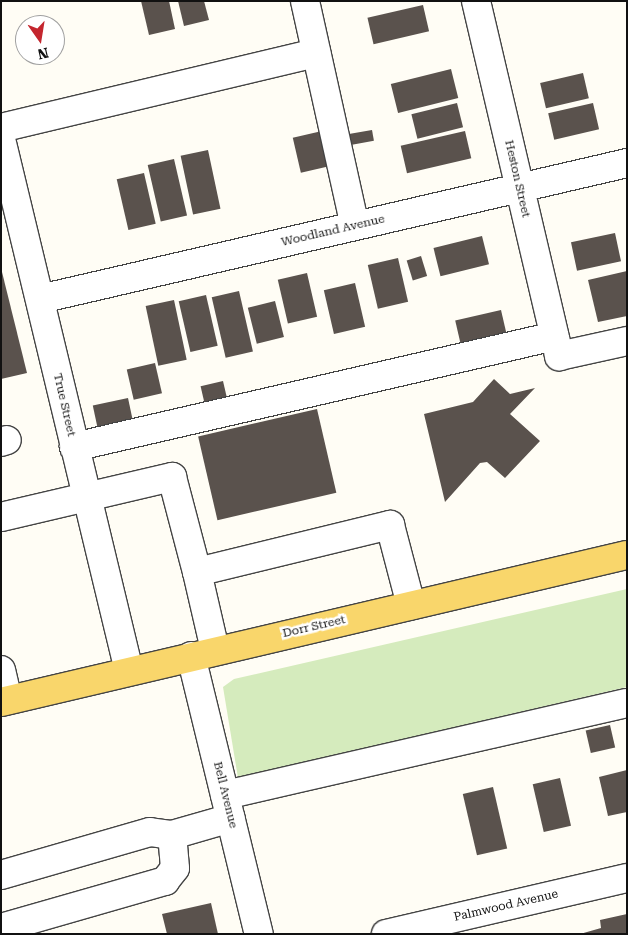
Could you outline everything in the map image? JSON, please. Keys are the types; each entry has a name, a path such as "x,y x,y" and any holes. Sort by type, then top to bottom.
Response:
{"main road":[{"name":"Dorr Street","path":"5,701 129,670 627,555"}],"street":[{"path":"304,1 355,226"},
{"name":"Heston Street","path":"476,1 557,346"},
{"path":"1,128 316,53"},
{"name":"True Street","path":"1,139 85,496 129,670"},
{"name":"Woodland Avenue","path":"40,299 627,163"},
{"path":"74,448 557,346 627,340"},
{"name":"Bell Avenue","path":"85,496 172,477 197,572 203,653 228,806 259,934"},
{"path":"1,516 85,496"},
{"path":"197,572 390,524 410,605"},
{"path":"1,670 5,701"},
{"path":"1,875 150,832 172,834 228,806 627,703"},
{"path":"1,928 166,881 175,868 172,834"},
{"name":"Palmwood Avenue","path":"386,934 627,878"}],"green space":[{"path":"627,589 627,687 238,778 223,687 234,679"}],"building":[{"path":"141,1 169,1 175,29 149,35"},
{"path":"178,1 204,1 209,20 184,26"},
{"path":"423,5 429,31 374,44 367,18"},
{"path":"451,69 458,98 398,113 391,84"},
{"path":"583,73 589,98 546,108 540,83"},
{"path":"457,103 463,127 417,139 411,114"},
{"path":"593,103 599,129 554,140 548,113"},
{"path":"372,130 374,141 349,145 347,134"},
{"path":"322,131 330,166 301,173 293,138"},
{"path":"465,131 471,158 407,173 401,146"},
{"path":"208,150 220,209 193,215 181,156"},
{"path":"174,159 187,216 161,222 148,165"},
{"path":"144,173 156,224 128,230 117,179"},
{"path":"615,233 621,261 577,271 571,242"},
{"path":"482,236 489,264 441,276 433,248"},
{"path":"421,256 427,276 413,280 407,260"},
{"path":"398,258 408,302 378,309 368,265"},
{"path":"1,268 27,373 1,379"},
{"path":"627,271 627,316 598,322 588,280"},
{"path":"307,273 317,317 288,324 278,280"},
{"path":"355,283 365,327 334,334 324,290"},
{"path":"239,291 253,351 226,358 212,297"},
{"path":"206,295 218,346 190,352 179,301"},
{"path":"174,300 187,360 158,366 146,306"},
{"path":"275,301 284,337 257,344 248,308"},
{"path":"501,310 507,337 462,348 455,321"},
{"path":"155,363 162,393 134,400 127,370"},
{"path":"494,379 510,394 535,388 510,414 540,441 505,478 487,462 480,463 445,502 424,414 473,402"},
{"path":"223,381 229,406 206,412 201,386"},
{"path":"128,398 135,430 100,438 93,405"},
{"path":"317,409 336,493 217,520 198,436"},
{"path":"610,725 615,747 591,753 586,731"},
{"path":"627,770 627,812 608,816 599,777"},
{"path":"560,778 571,826 544,832 533,784"},
{"path":"493,787 507,848 477,855 463,794"},
{"path":"211,903 218,934 167,934 162,914"},
{"path":"627,914 627,934 580,934 601,928 600,920"}]}
